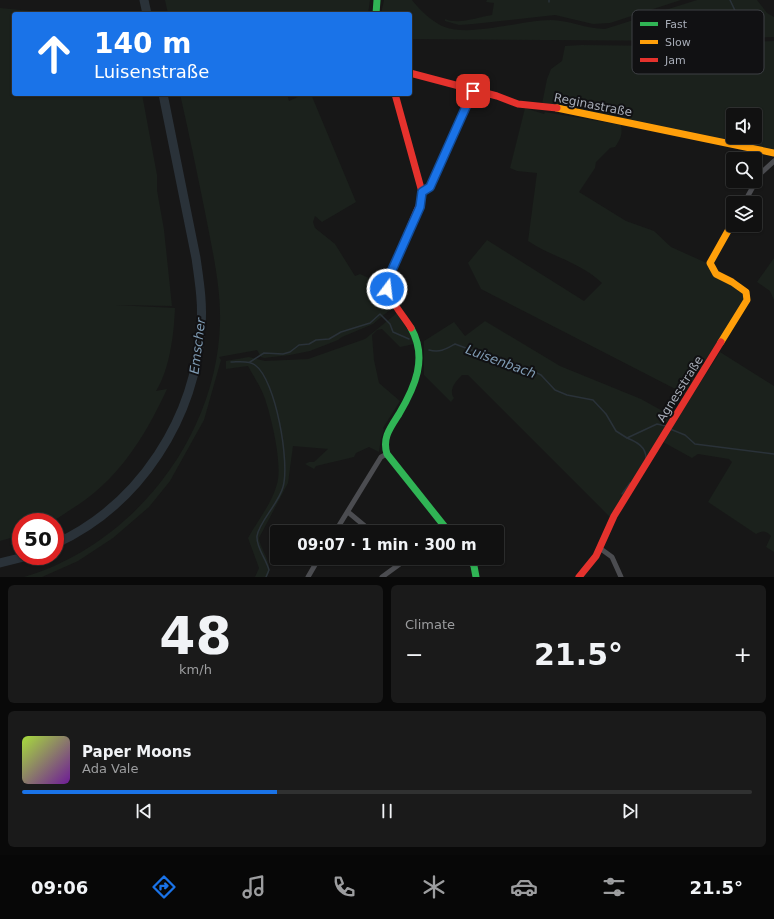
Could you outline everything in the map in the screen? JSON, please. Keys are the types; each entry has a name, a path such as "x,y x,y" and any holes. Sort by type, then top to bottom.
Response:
{"street":[{"path":"376,12 377,0"},
{"name":"Reginastraße","path":"412,74 473,91 497,96 518,104 571,110 774,153"},
{"path":"422,192 430,187 473,91"},
{"path":"395,96 422,192 420,207 387,282 389,293 416,335 420,356 419,369 410,396 386,436 384,445 387,454 442,525"},
{"path":"748,196 760,174 774,161"},
{"name":"Agnesstraße","path":"579,577 591,564 601,549 614,516 747,300 746,292 717,274 710,267 710,262 727,232"},
{"path":"340,525 381,457 387,454"},
{"path":"348,512 364,525"},
{"path":"601,549 612,556 621,577"},
{"path":"308,577 315,565"},
{"path":"382,577 398,565"},
{"path":"473,565 476,577"}],"shaded area":[{"path":"165,0 370,0 368,12 168,12"},
{"path":"384,0 412,0 438,24 453,29 466,30 495,28 551,20 564,21 591,28 605,29 632,20 632,41 412,39 412,12 381,12"},
{"path":"487,0 681,0 650,10 632,10 632,16 610,23 593,24 555,15 459,25 445,21 445,19 450,21 462,21 492,15 494,3 486,2"},
{"path":"697,0 757,0 767,13 774,17 774,37 764,37 764,10 665,10"},
{"path":"0,8 41,12 12,12 12,96 142,96 157,175 157,190 164,230 172,306 115,305 175,308 174,328 168,362 156,391 167,389 149,424 128,457 102,486 87,499 64,514 64,513 12,513 12,538 0,541"},
{"path":"764,41 774,41 774,152 735,144 762,144 762,108 726,108 726,142 542,104 547,79 551,69 562,61 565,46 632,46 632,74 764,74"},
{"path":"180,96 288,96 289,101 300,96 312,96 356,202 322,222 315,216 313,222 315,228 335,244 355,276 360,274 382,284 383,293 392,308 373,324 310,351 264,358 261,357 257,350 219,357 221,360 204,420 170,481 149,507 113,538 78,561 42,577 24,577 56,565 64,565 64,562 100,540 133,513 162,481 185,445 203,406 215,365 220,323 220,309 216,268"},
{"path":"525,108 544,114 545,112 621,125 622,128 620,139 617,144 615,147 610,148 596,162 595,168 579,192 626,221 654,231 671,247 711,265 743,290 743,302 685,394 481,289 468,263 487,240 584,301 602,283 585,270 537,247 528,241 537,173 517,171 510,168"},
{"path":"774,258 774,300 770,291 757,282"},
{"path":"397,313 412,337 414,344 400,347 382,329 377,330 372,335 374,360 379,383 400,401 383,428 384,430 379,452 369,447 356,453 354,457 316,466 314,469 305,464 314,462 328,449 293,446 288,483 259,538 268,563 269,572 267,577 255,577 259,568 248,538 275,491 278,476 277,453 270,415 264,396 258,384 248,366 226,369 226,361 249,357 265,361 308,359 365,339"},
{"path":"485,321 560,366 641,399 677,419 720,352 774,386 774,552 766,547 771,536 769,534 760,532 756,534 708,502 732,462 729,459 698,454 692,458 663,442 614,521 468,375 462,375 455,383 452,389 452,395 454,398 451,402 424,375 424,341 454,322 465,336"}],"waterway":[{"name":"Emscher","path":"144,0 147,12"},
{"path":"730,0 735,10"},
{"name":"Emscher","path":"64,539 85,527 113,506 137,482 158,455 175,425 188,393 197,360 201,325 201,300 196,258 163,96"},
{"name":"Luisenbach","path":"250,362 264,353 283,354 290,352 299,345 309,344 316,340 329,339 341,332 370,323 380,314 390,324 393,332 409,339"},
{"name":"Luisenbach","path":"429,350 440,351 455,344 509,364 529,369 541,375 555,390 567,395 593,400 606,414 616,431 627,438 657,424 666,426"},
{"path":"231,362 253,363 263,374 275,404 280,423 285,460 283,487 278,499 261,525 257,536 258,545 269,570 266,577"},
{"path":"670,429 685,435 695,444 774,454"},
{"path":"627,438 643,448 646,458"},
{"path":"622,494 630,483"},
{"name":"Emscher","path":"0,563 12,560"}],"traffic: fast":[{"path":"376,12 377,0"},
{"path":"411,328 419,350 417,372 405,404 388,433 386,438 386,448 387,454 443,525"},
{"path":"473,565 476,577"}],"traffic: slow":[{"path":"557,108 774,153"},
{"path":"721,342 747,300 746,292 732,282 716,274 710,263 727,232"}],"traffic: jam":[{"path":"412,74 497,96 518,104 557,108"},
{"path":"396,96 422,192 421,201 388,279 388,286 392,299 411,328"},
{"path":"579,577 596,556 614,516 721,342"}],"route":[{"path":"387,289 388,279 420,207 422,192 430,187 473,91"}]}
